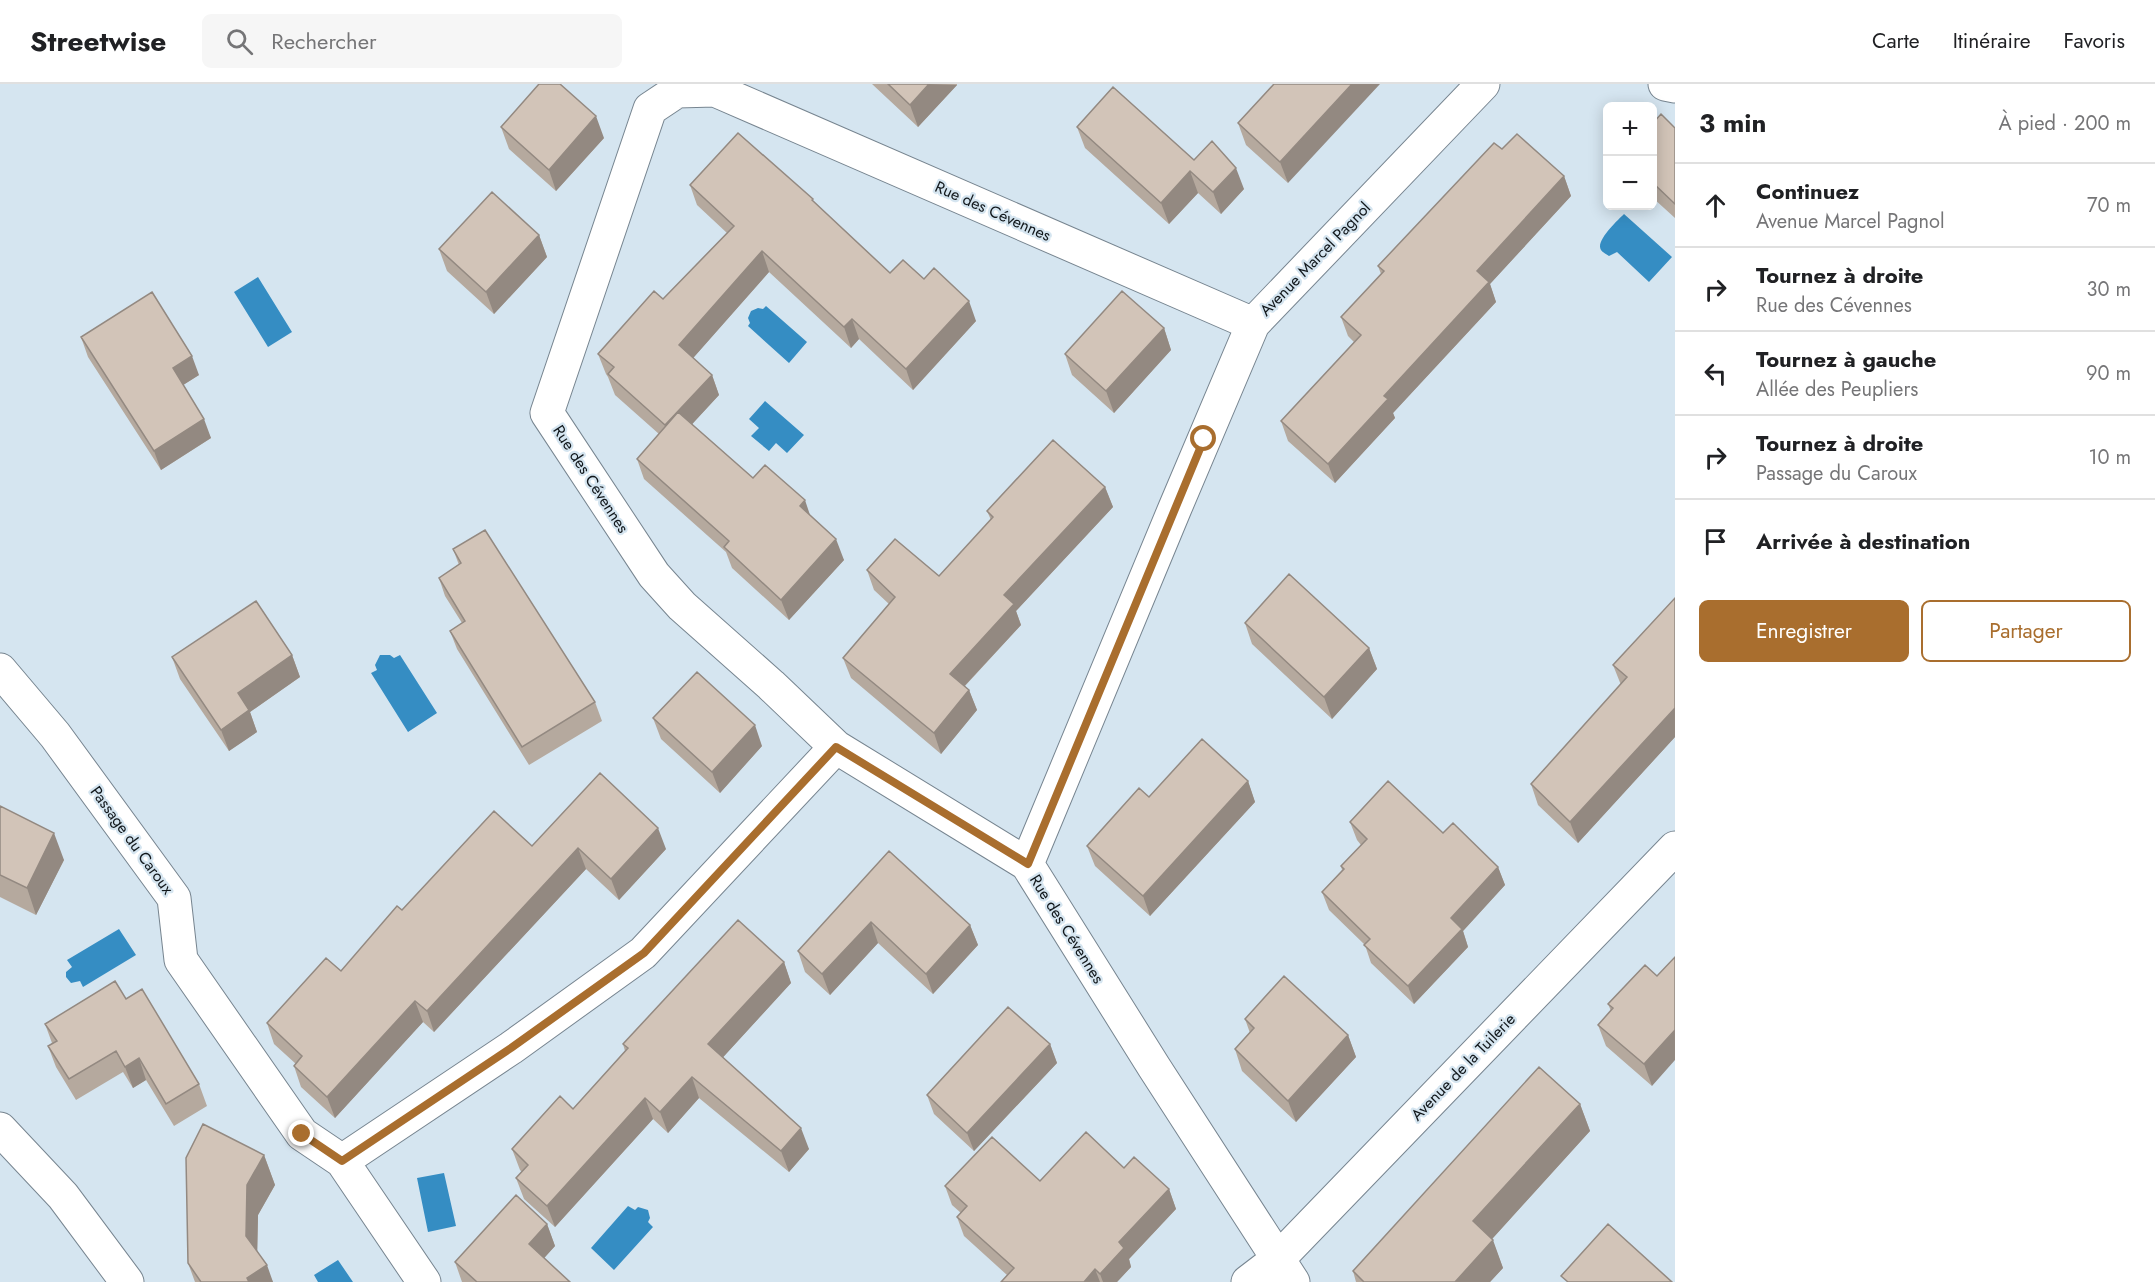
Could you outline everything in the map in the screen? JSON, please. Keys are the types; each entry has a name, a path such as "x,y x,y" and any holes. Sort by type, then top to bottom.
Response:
{"street":[{"name":"Avenue Marcel Pagnol","path":"1028,864 1253,324 1483,84"},
{"path":"1665,84 1675,86"},
{"name":"Rue des Cévennes","path":"1253,324 715,90 677,91 651,109 548,413 654,575 682,606 771,685 836,747 1028,864 1148,1058 1285,1271"},
{"name":"Passage du Caroux","path":"0,670 55,735 174,898 181,960 302,1134 342,1161"},
{"path":"424,1282 342,1161 511,1048 644,953 836,747"},
{"name":"Avenue de la Tuilerie","path":"1248,1282 1285,1271 1675,848"},
{"path":"0,1129 63,1196 127,1282"}],"water":[{"path":"1624,214 1672,257 1649,282 1617,252 1609,256 1601,250 1601,241 1604,236"},
{"path":"258,277 292,332 268,347 234,292"},
{"path":"766,306 807,342 789,363 748,326 751,311 758,308 763,309"},
{"path":"765,401 804,435 787,453 776,443 769,451 751,436 759,428 749,419"},
{"path":"380,655 390,655 394,658 400,655 437,713 408,732 371,673 377,670 375,665"},
{"path":"119,929 136,955 83,987 80,981 71,983 66,977 66,972 72,967 67,960"},
{"path":"444,1173 456,1226 428,1232 417,1178"},
{"path":"628,1206 635,1210 638,1207 648,1210 650,1218 648,1222 653,1227 614,1270 591,1248"},
{"path":"338,1260 353,1282 318,1282 314,1275"}],"building":[{"path":"539,84 560,84 596,116 549,170 501,127"},
{"path":"888,84 929,84 910,105"},
{"path":"1274,84 1352,84 1280,162 1238,123"},
{"path":"1113,87 1194,160 1212,141 1236,168 1213,192 1190,171 1161,203 1077,127"},
{"path":"1661,114 1675,128 1675,204 1657,187 1657,118"},
{"path":"738,133 813,199 890,273 903,260 924,279 934,268 969,301 906,369 852,319 844,327 762,251 679,345 712,375 665,425 608,374 614,367 598,354 654,291 663,299 734,226 690,185"},
{"path":"1517,134 1564,176 1477,271 1489,282 1384,396 1388,399 1328,464 1281,421 1361,335 1341,317 1384,271 1378,266 1494,143 1502,149"},
{"path":"492,192 539,235 486,292 439,249"},
{"path":"1122,291 1164,328 1106,391 1065,354"},
{"path":"152,292 192,356 173,368 204,419 154,451 81,337"},
{"path":"678,412 753,478 765,465 805,500 800,506 836,539 781,600 724,547 729,541 637,459"},
{"path":"1053,440 1105,487 1004,595 1014,604 950,674 969,690 934,733 843,658 895,597 867,570 895,539 939,576 993,517 987,511"},
{"path":"485,530 595,702 522,747 450,631 465,621 439,578 461,563 453,549"},
{"path":"1289,574 1369,648 1324,697 1245,623"},
{"path":"1675,598 1675,708 1570,822 1531,784 1627,677 1613,665"},
{"path":"256,601 292,655 238,693 249,710 221,730 172,657"},
{"path":"697,672 755,725 712,772 653,718"},
{"path":"1202,739 1248,781 1143,896 1087,846 1139,788 1149,797"},
{"path":"600,773 658,828 611,879 578,848 427,1011 415,1001 327,1097 294,1066 302,1056 267,1023 326,958 341,971 397,906 402,910 494,811 532,846"},
{"path":"1388,781 1443,833 1453,823 1498,867 1451,918 1462,929 1408,986 1364,945 1370,939 1322,892 1344,869 1341,866 1367,839 1350,822"},
{"path":"0,806 54,833 27,888 0,875"},
{"path":"889,851 970,925 926,974 871,922 822,974 798,951"},
{"path":"738,920 784,962 708,1044 801,1128 781,1151 692,1077 660,1112 645,1098 547,1206 516,1178 528,1165 512,1149 560,1096 573,1109 628,1048 623,1044"},
{"path":"1675,957 1675,1030 1644,1064 1598,1025 1613,1008 1608,1004 1645,965 1657,976"},
{"path":"1284,976 1348,1035 1288,1101 1235,1049 1254,1028 1245,1019"},
{"path":"115,981 126,999 142,989 199,1084 166,1104 139,1058 125,1067 116,1051 69,1079 48,1046 57,1041 45,1024"},
{"path":"1008,1007 1050,1044 967,1133 927,1095"},
{"path":"1539,1067 1580,1104 1473,1221 1493,1240 1455,1282 1364,1282 1353,1271"},
{"path":"203,1124 264,1155 247,1185 246,1236 267,1265 247,1278 249,1282 201,1282 188,1263 186,1158"},
{"path":"1086,1132 1124,1168 1134,1157 1169,1189 1119,1242 1124,1248 1100,1274 1095,1269 1084,1282 1001,1282 1014,1268 957,1217 967,1206 945,1186 992,1137 1040,1181"},
{"path":"516,1195 547,1224 529,1244 570,1282 477,1282 455,1262"},
{"path":"1608,1224 1672,1282 1568,1282 1561,1276"}],"route":[{"path":"302,1134 342,1161 511,1048 644,953 836,747 1028,864 1204,439"}]}
